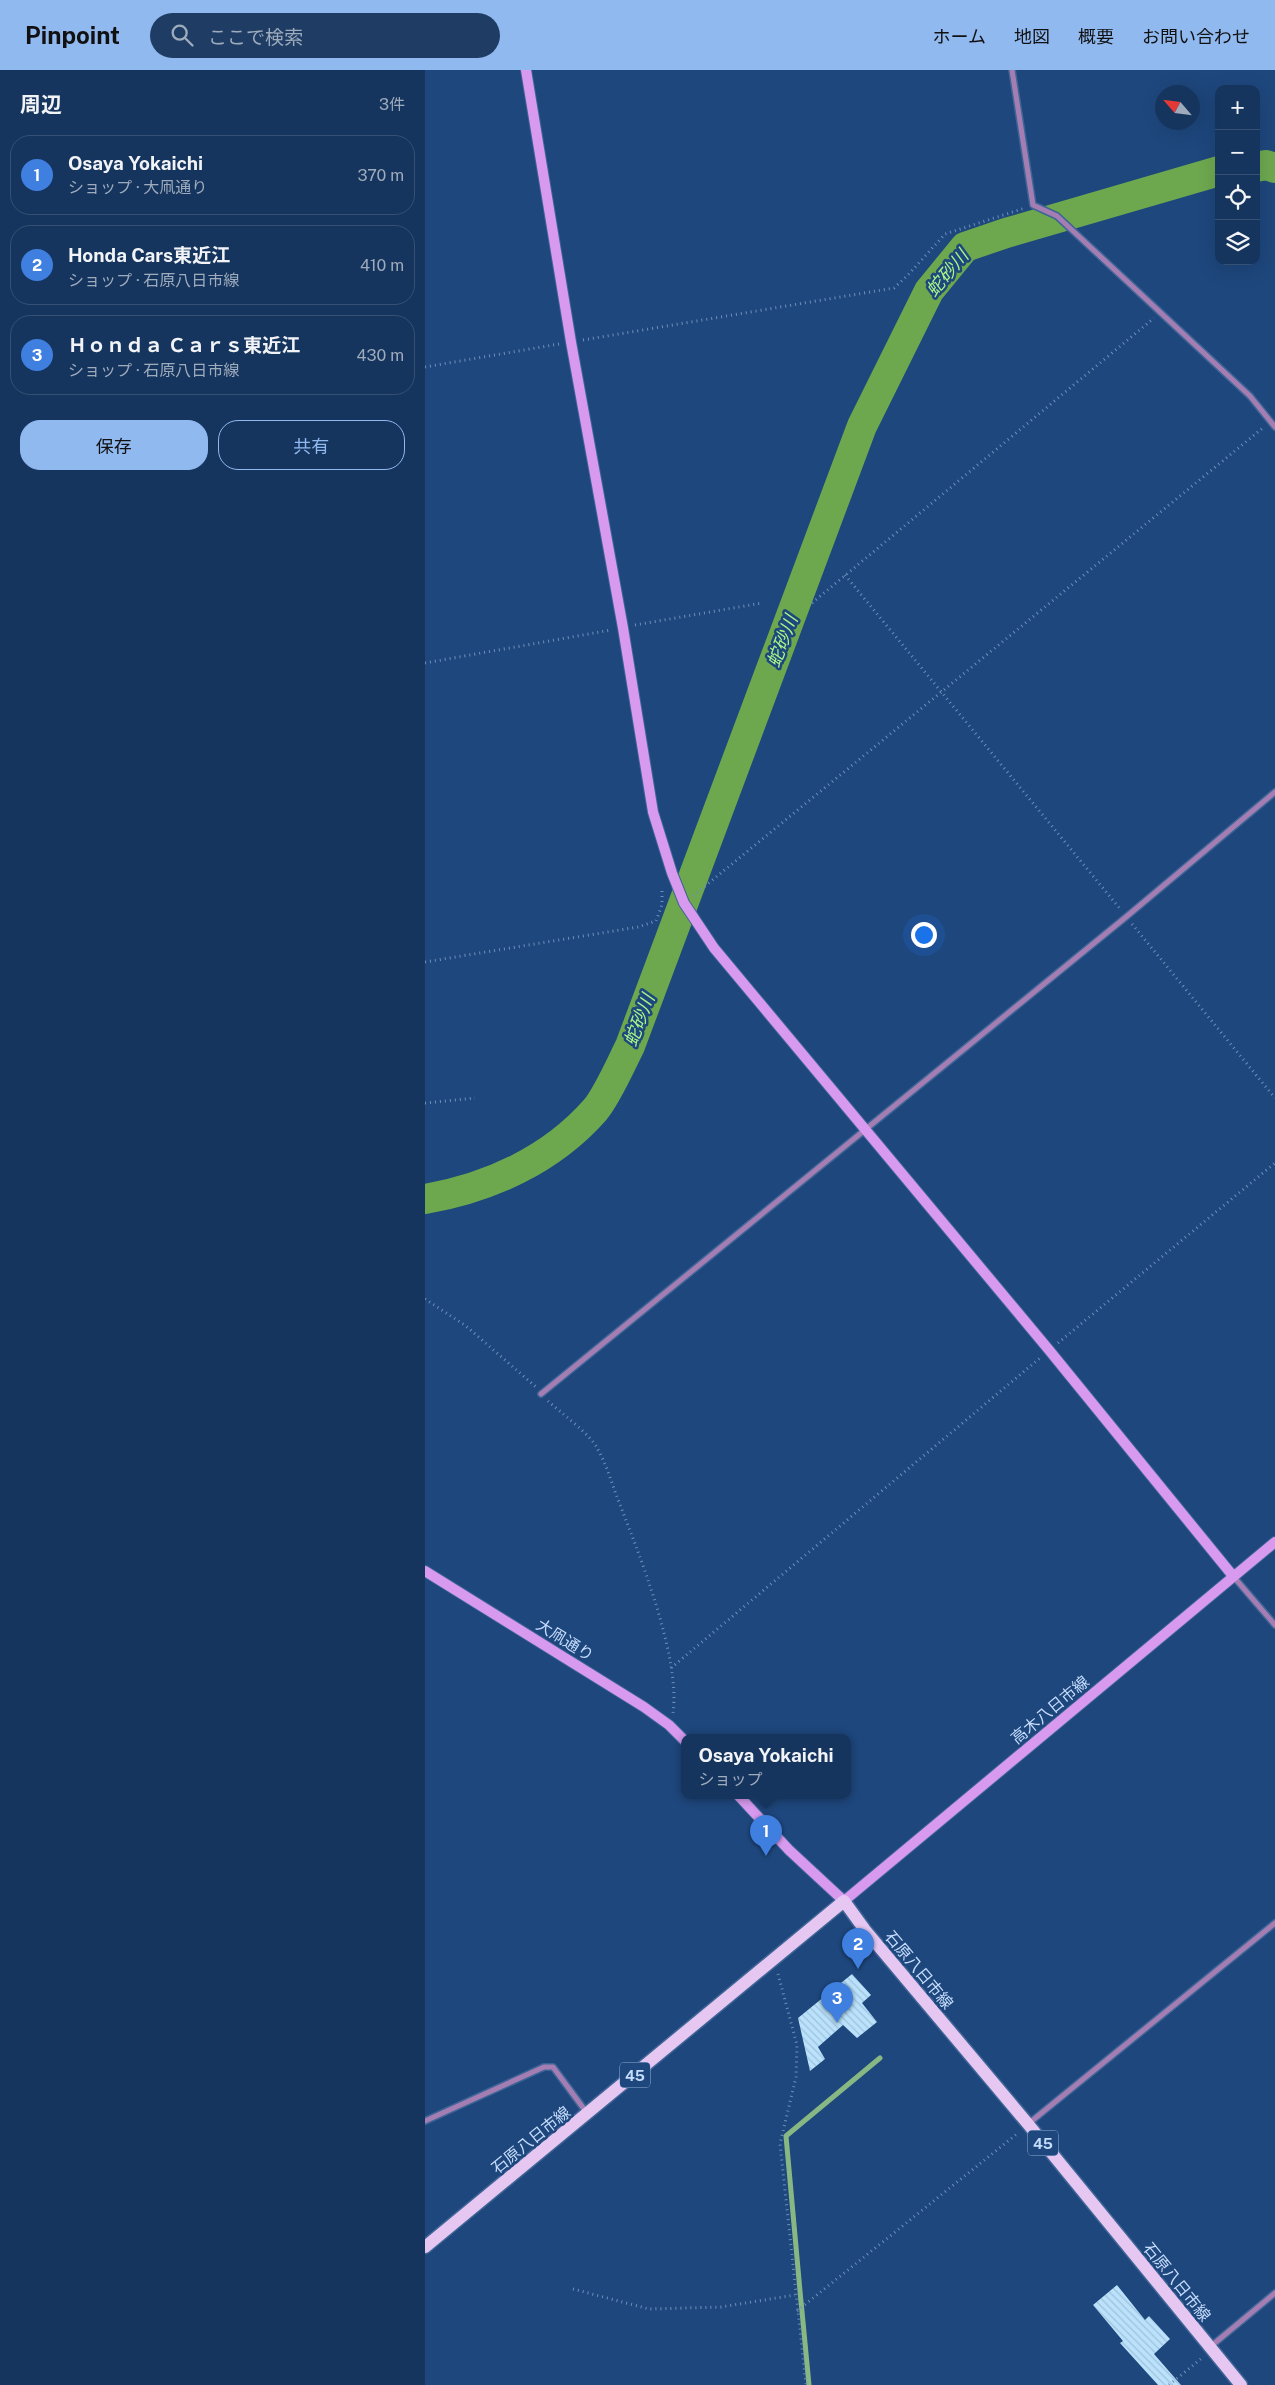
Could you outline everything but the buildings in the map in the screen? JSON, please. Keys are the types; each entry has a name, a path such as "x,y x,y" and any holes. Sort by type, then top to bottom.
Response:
{"main road":[{"name":"石原八日市線","path":"425,2247 844,1901 865,1930 1028,2124 1241,2385"}],"street":[{"path":"526,70 571,342 623,628 653,812 672,873 684,903 714,948 1275,1625"},
{"path":"1012,70 1033,205 1057,216 1250,396 1275,427"},
{"path":"541,1394 1126,917 1275,792"},
{"name":"高木八日市線","path":"844,1901 1275,1542"},
{"name":"大凧通り","path":"425,1571 644,1707 669,1725 681,1737"},
{"path":"742,1799 789,1850 844,1901"},
{"path":"1028,2124 1275,1923"},
{"path":"425,2121 544,2067 553,2067 588,2114"},
{"path":"1209,2347 1275,2293"}],"path":[{"path":"425,367 894,288 909,275 945,234 1033,205"},
{"path":"812,602 1161,313"},
{"path":"684,903 1271,422"},
{"path":"845,576 1275,1098"},
{"path":"425,663 762,603"},
{"path":"425,962 638,927 656,921 662,905 663,880 672,873"},
{"path":"425,1103 475,1098"},
{"path":"671,1668 1049,1350 1275,1163"},
{"path":"425,1299 466,1326 535,1384 541,1394 597,1446 637,1548 671,1668 674,1712 669,1725"},
{"path":"773,1959 797,2045 796,2077 780,2144 806,2385"},
{"path":"797,2311 1028,2124"},
{"path":"573,2288 649,2309 721,2307 795,2296"},
{"path":"1169,2385 1202,2358 1209,2347"}],"waterway":[{"name":"蛇砂川","path":"1260,166 1266,165 1275,168"},
{"name":"蛇砂川","path":"425,1199 449,1194 495,1179 539,1157 578,1128 600,1104 609,1088 630,1046 862,426 929,291 965,247 1006,233 1215,172"},
{"path":"801,2302 786,2136 880,2058"},
{"path":"801,2301 809,2385"}],"place":[{"name":"Osaya Yokaichi","path":"766,1856"},
{"name":"Honda Cars東近江","path":"858,1969"},
{"name":"Ｈｏｎｄａ Ｃａｒｓ東近江","path":"837,2023"}]}
